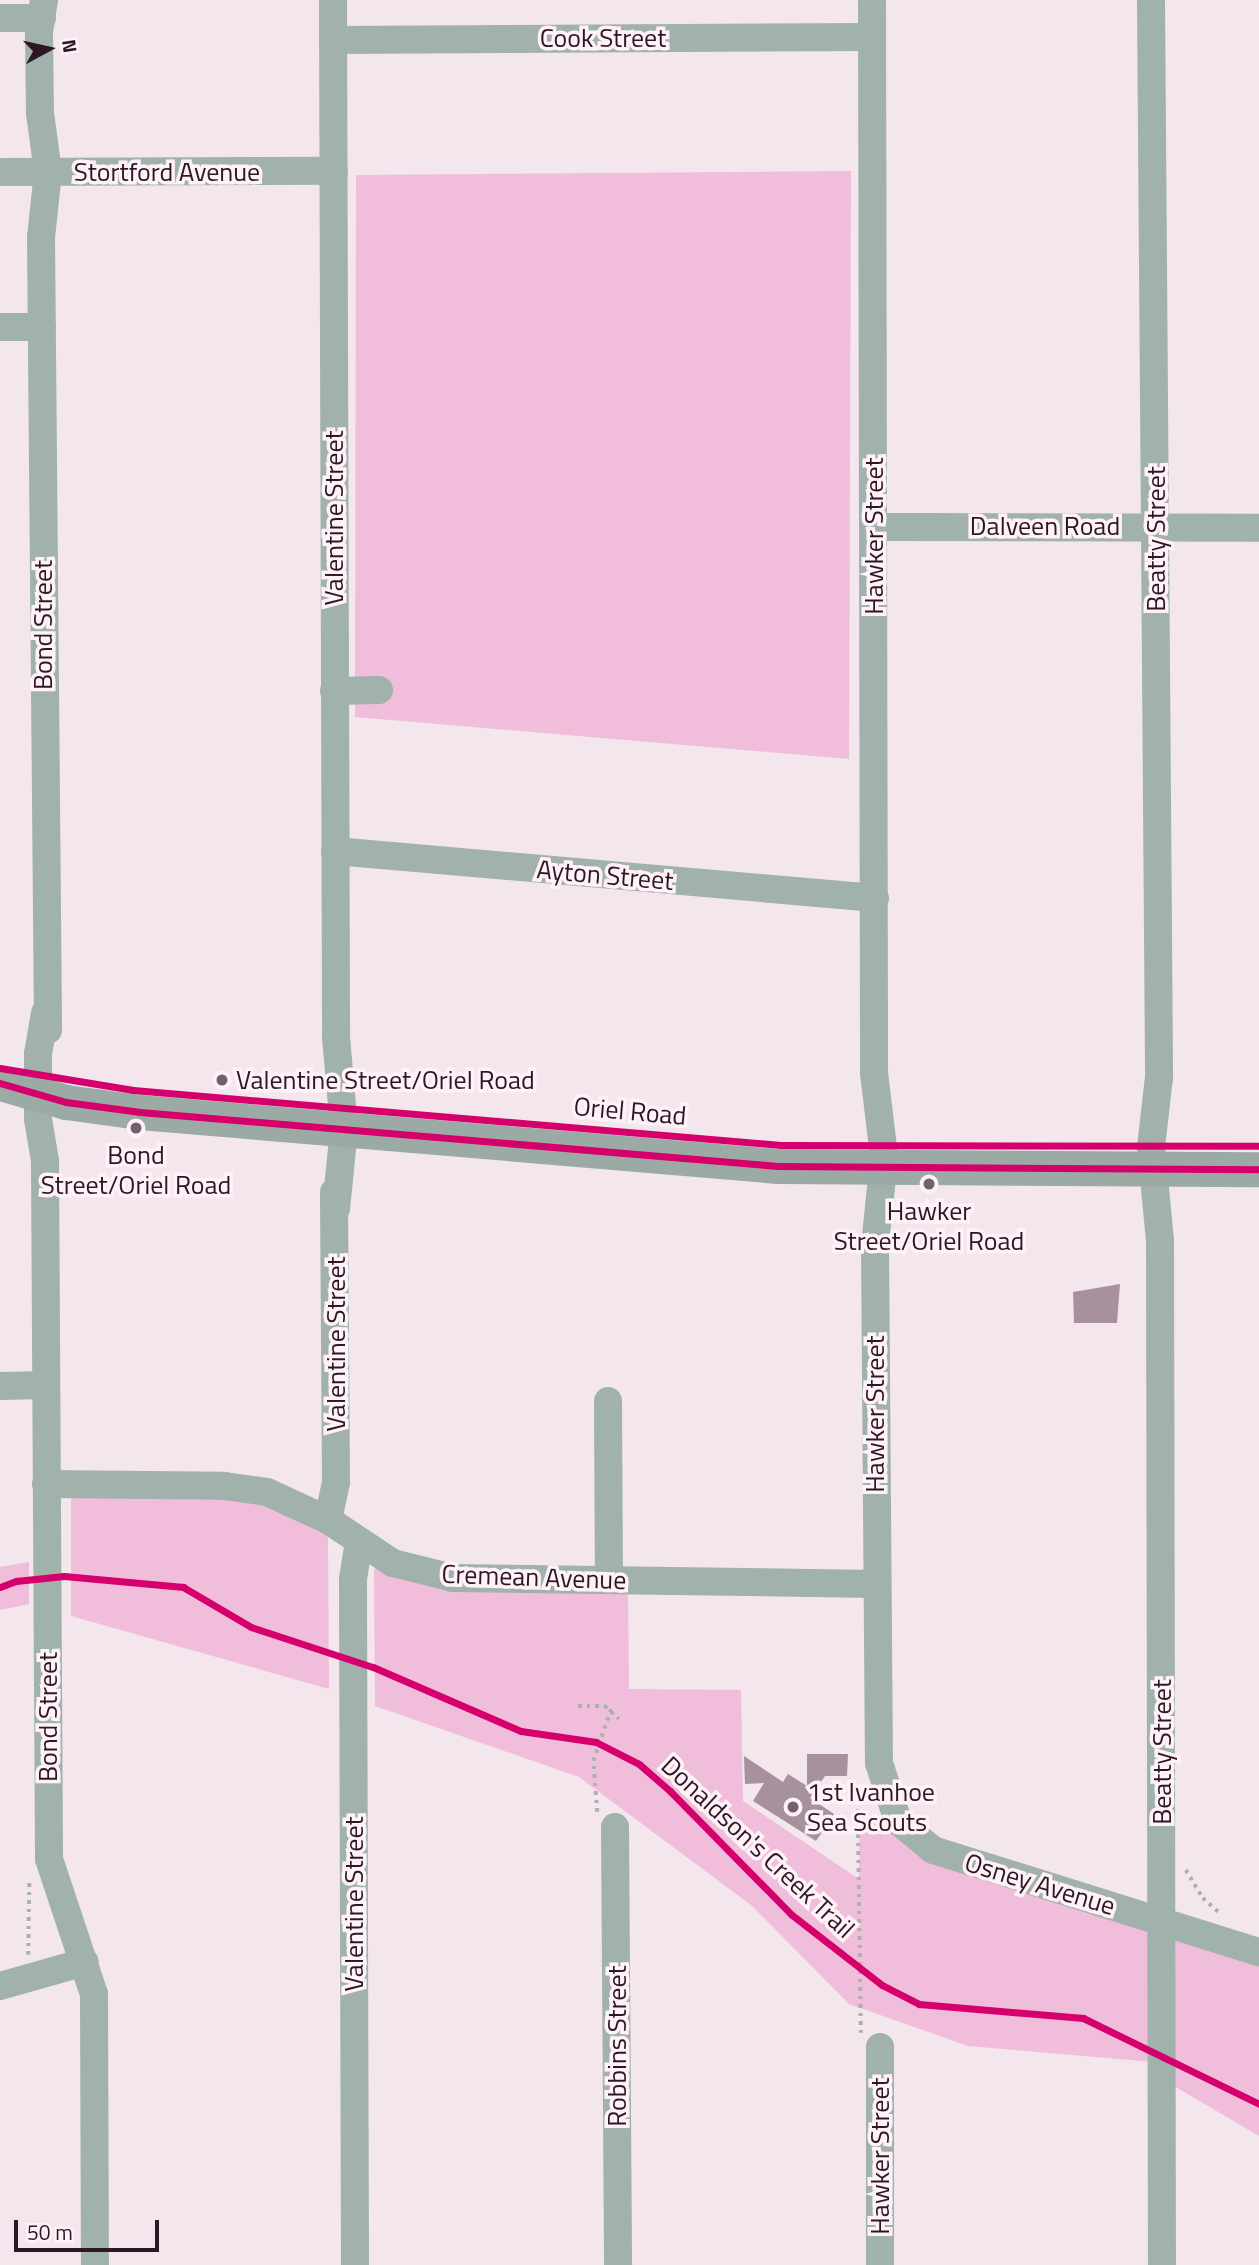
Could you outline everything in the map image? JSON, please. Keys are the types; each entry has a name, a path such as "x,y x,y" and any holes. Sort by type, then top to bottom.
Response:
{"main road":[{"name":"Oriel Road","path":"0,1068 45,1087"},
{"name":"Oriel Road","path":"0,1083 336,1118 723,1141 875,1158 1160,1157 1259,1146"},
{"name":"Oriel Road","path":"1160,1157 1259,1169"}],"street":[{"name":"Valentine Street","path":"328,1520 336,1482 333,0"},
{"name":"Hawker Street","path":"873,0 875,1584"},
{"name":"Beatty Street","path":"1151,0 1160,1157 1162,2265"},
{"path":"0,18 43,9"},
{"name":"Bond Street","path":"43,9 40,172 49,1858 94,1994 95,2265"},
{"name":"Cook Street","path":"333,40 872,37"},
{"name":"Stortford Avenue","path":"0,172 334,171"},
{"path":"0,327 42,327"},
{"name":"Dalveen Road","path":"874,527 1259,528"},
{"path":"334,691 379,690"},
{"name":"Ayton Street","path":"335,851 875,898"},
{"path":"0,1385 46,1385"},
{"path":"608,1401 609,1580"},
{"name":"Cremean Avenue","path":"46,1484 251,1489 292,1501 328,1520 359,1543 412,1570 453,1578 875,1584"},
{"name":"Valentine Street","path":"355,2265 353,1579 359,1543"},
{"name":"Osney Avenue","path":"875,1584 879,1763 898,1821 933,1850 1259,1952"},
{"name":"Robbins Street","path":"606,1825 618,2265"},
{"path":"0,1986 85,1962"},
{"name":"Hawker Street","path":"870,2046 880,2265"}],"path":[{"path":"578,1706 598,1704 611,1709 619,1719"},
{"path":"606,1825 592,1774 598,1743 611,1709"},
{"path":"584,1740 608,1748"},
{"path":"858,1810 862,1970 870,2046"},
{"path":"1185,1868 1203,1898 1223,1917"},
{"path":"28,1962 29,1870"}],"shaded area":[{"path":"851,171 849,759 355,717 356,175"},
{"path":"85,1495 250,1497 328,1535 329,1689 71,1616 71,1499"},
{"path":"29,1562 29,1604 0,1610 0,1567"},
{"path":"374,1569 628,1589 629,1689 741,1690 743,1801 859,1879 860,1814 884,1816 1153,1928 1154,2062 968,2046 849,2004 751,1905 579,1777 375,1706"},
{"path":"1174,1933 1259,1960 1259,2136 1174,2086"}],"building":[{"path":"1120,1284 1117,1323 1074,1323 1073,1292"},
{"name":"1st Ivanhoe Sea Scouts","path":"807,1754 848,1754 847,1776 825,1776 810,1798 834,1814 816,1841 753,1801 764,1783 745,1784 744,1756 783,1782 788,1774 807,1786"}],"cycle path":[{"path":"0,1068 133,1090 781,1145 1259,1146"},
{"path":"0,1083 66,1102 140,1112 778,1166 1259,1169"},
{"name":"Donaldson's Creek Trail","path":"0,1587 16,1581 64,1576 183,1587 251,1627 373,1667 521,1731 596,1742 639,1764 670,1791 792,1915 882,1985 919,2004 1083,2018 1259,2104"}],"place":[{"name":"Valentine Street/Oriel Road","path":"222,1080"},
{"name":"Bond Street/Oriel Road","path":"136,1128"},
{"name":"Hawker Street/Oriel Road","path":"929,1184"},
{"name":"1st Ivanhoe Sea Scouts","path":"793,1807"}]}
